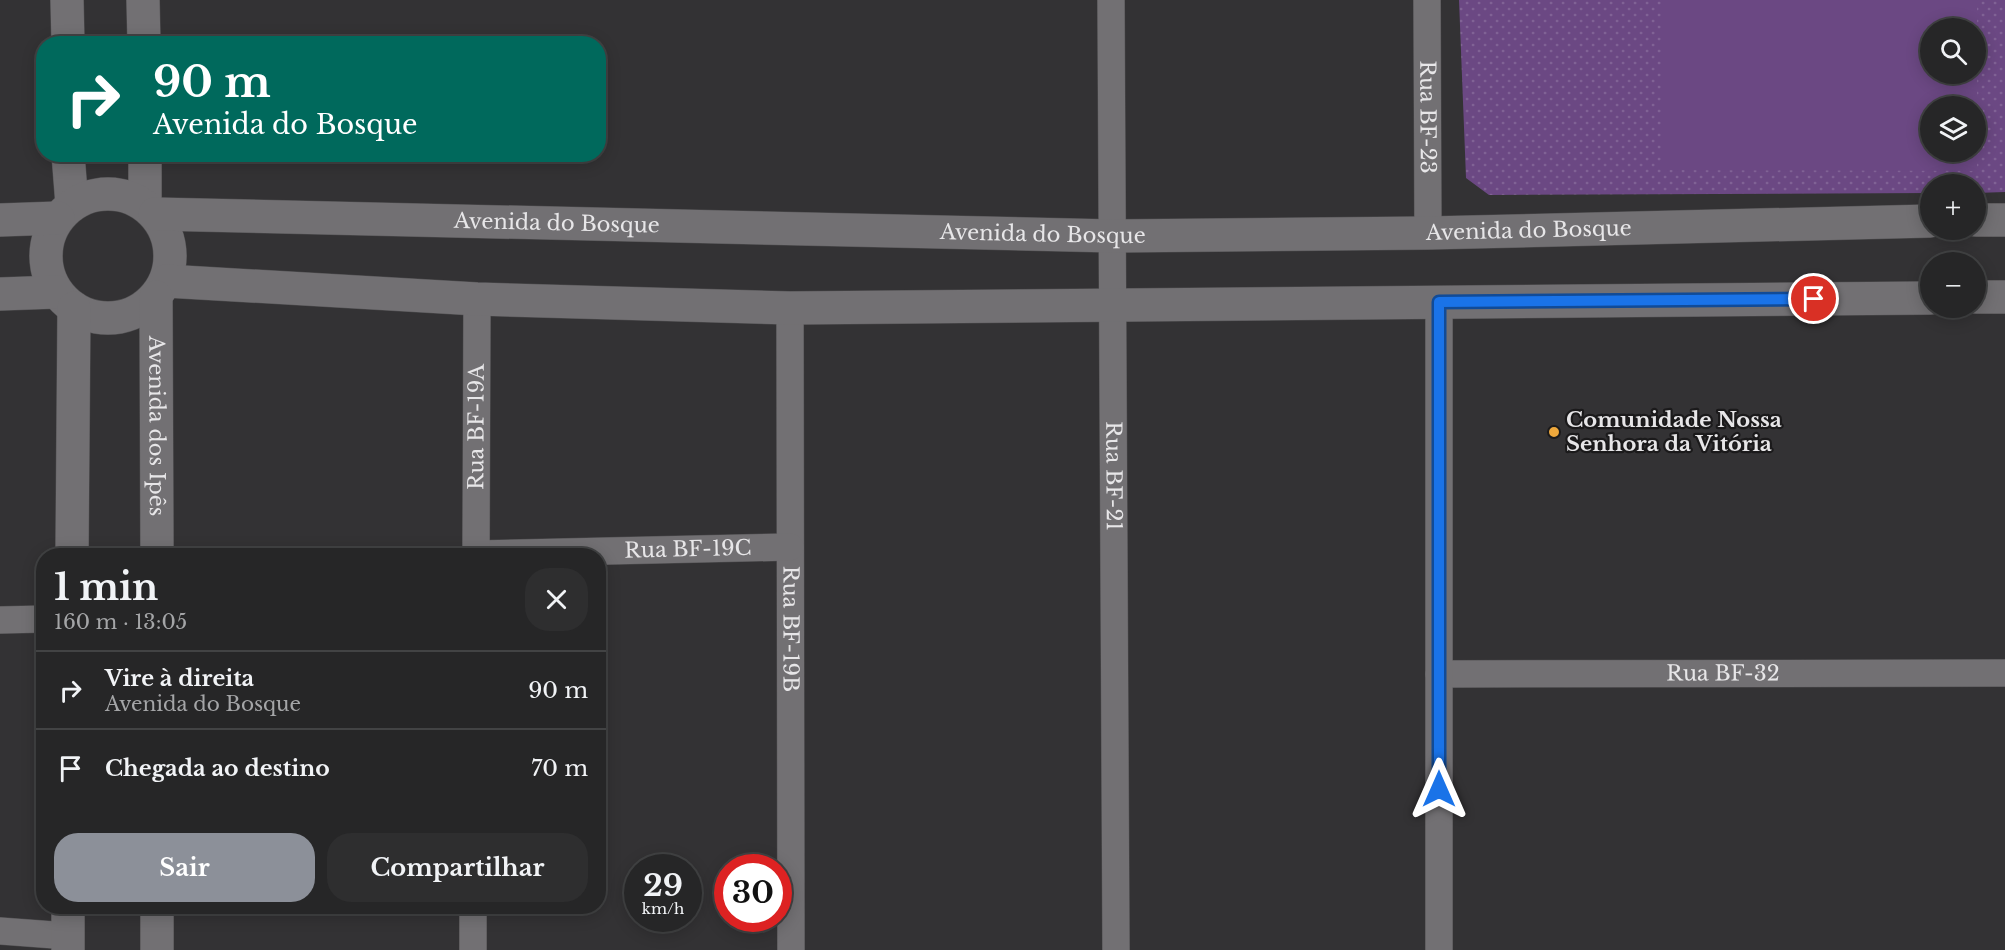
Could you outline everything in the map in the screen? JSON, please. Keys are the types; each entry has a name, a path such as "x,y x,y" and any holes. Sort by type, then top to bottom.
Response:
{"street":[{"path":"67,0 68,36"},
{"path":"143,0 144,36"},
{"name":"Rua BF-21","path":"1111,0 1116,950"},
{"name":"Rua BF-23","path":"1427,0 1428,234"},
{"path":"65,212 68,162"},
{"path":"145,162 150,210 170,243 170,262 161,289 142,308 126,316 108,318 90,316 65,300 49,274 46,255 49,236 65,212 89,196 108,193 127,196 150,210"},
{"name":"Avenida do Bosque","path":"150,210 1113,236 1428,234 1920,221"},
{"path":"0,220 65,212"},
{"path":"1986,220 2005,220"},
{"path":"161,289 790,308 1920,298"},
{"name":"Avenida dos Ipês","path":"157,548 161,289"},
{"path":"0,294 65,300"},
{"path":"1986,297 2005,297"},
{"name":"Rua BF-19A","path":"476,548 477,299"},
{"path":"65,300 72,548"},
{"path":"1439,302 1439,950"},
{"name":"Rua BF-19B","path":"790,308 791,950"},
{"name":"Rua BF-19C","path":"606,551 790,547"},
{"path":"0,620 36,619"},
{"name":"Rua BF-32","path":"1439,674 2005,673"},
{"path":"157,914 157,950"},
{"path":"473,914 473,950"},
{"path":"0,931 68,931"}],"shaded area":[{"path":"1459,0 2005,0 2005,192 1986,193 1986,174 1920,174 1920,193 1489,195 1466,178"},
{"path":"1661,0 1977,0 1977,18 1920,18 1920,84 1977,84 1977,96 1920,96 1920,162 1977,162 1977,171 1661,170"}],"place":[{"name":"Comunidade Nossa Senhora da Vitória","path":"1554,432"}],"route":[{"path":"1439,789 1439,302 1814,299"}]}
